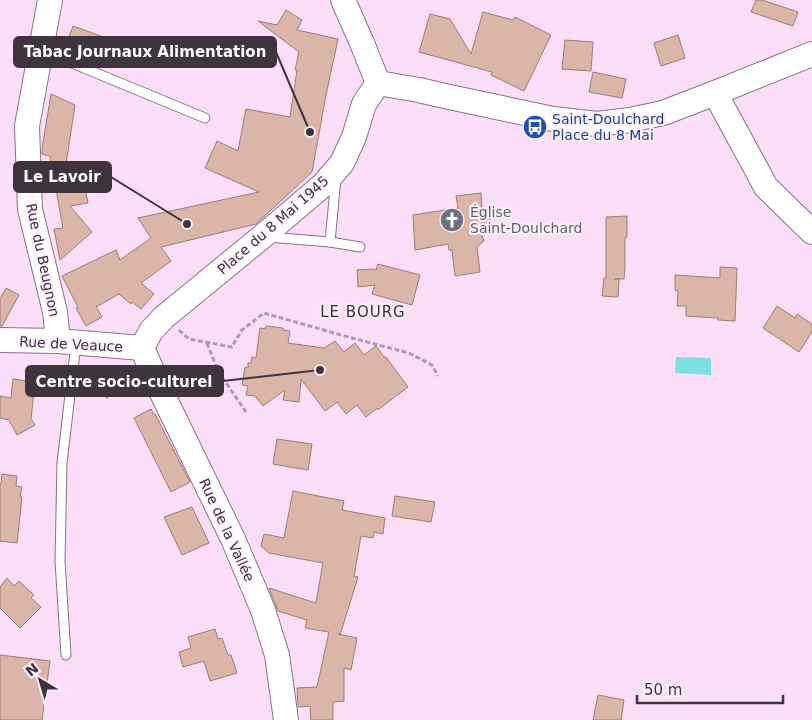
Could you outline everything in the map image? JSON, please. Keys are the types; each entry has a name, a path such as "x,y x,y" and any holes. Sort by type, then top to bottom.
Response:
{"street":[{"name":"Rue du Beugnon","path":"50,0 27,126 30,209 55,312 67,342"},
{"path":"342,0 378,83 553,119 597,124 663,113 812,54"},
{"path":"357,0 361,8 362,43"},
{"name":"Place du 8 Mai 1945","path":"142,348 151,331 163,318 323,185 342,163 354,137 364,104 378,83"},
{"path":"715,93 766,186 812,232"},
{"name":"Rue de Veauce","path":"0,340 67,342 142,348"},
{"name":"Rue de la Vallée","path":"142,348 233,539 263,610 277,655 286,720"}],"lane":[{"path":"42,51 204,118"},
{"path":"330,242 337,169"},
{"path":"263,236 330,242 360,247"},
{"path":"66,655 60,561 67,342"}],"path":[{"path":"163,318 189,339 232,347 242,330 264,313 409,353 432,365 438,376"},
{"path":"207,342 218,371 246,412"}],"shaded area":[{"path":"676,357 711,358 711,375 675,373"}],"building":[{"path":"756,0 762,0 798,12 793,26 751,12"},
{"path":"286,10 302,20 297,30 338,39 312,172 256,224 161,247 171,261 141,283 154,294 141,309 132,302 131,304 119,294 96,307 102,317 86,326 62,276 116,250 120,260 151,238 138,218 259,192 205,168 217,141 238,151 246,109 290,117 299,52 258,21 277,25"},
{"path":"483,12 513,20 515,17 551,35 524,91 491,75 492,72 419,52 430,14 450,19 471,54"},
{"path":"73,26 112,40 104,60 66,45"},
{"path":"678,35 685,58 661,66 654,43"},
{"path":"565,40 593,42 591,71 562,69"},
{"path":"593,72 626,79 622,98 589,92"},
{"path":"51,94 75,105 66,164 70,184 84,182 88,203 70,206 92,232 60,260 54,229 63,228 50,156 42,154"},
{"name":"Église Saint-Doulchard","path":"481,193 482,209 488,214 490,220 480,231 484,241 477,247 480,272 455,276 452,250 449,250 448,244 415,250 413,215 458,208 456,196"},
{"path":"627,216 624,279 619,279 618,297 602,296 604,278 606,278 606,217"},
{"path":"378,264 420,275 412,305 372,294 375,285 358,287 357,270 376,270"},
{"path":"720,267 737,268 735,321 686,316 686,306 677,306 678,291 675,290 675,275 720,278"},
{"path":"6,288 19,295 2,326 0,326 0,299"},
{"path":"777,306 795,318 797,314 812,324 812,332 799,352 763,328"},
{"path":"266,326 283,328 283,330 290,331 288,343 324,348 335,341 344,352 355,343 364,355 376,346 408,387 366,417 357,405 346,414 337,402 325,411 301,379 299,402 283,400 285,390 263,406 255,396 246,395 248,386 242,385 245,367 248,368 248,363 251,363 252,357 256,358 260,328 265,329"},
{"path":"103,370 119,387 107,398 91,383"},
{"path":"13,379 35,382 31,419 35,425 17,435 9,420 0,418 0,396 11,398"},
{"path":"151,409 190,482 171,492 134,418"},
{"path":"277,439 312,444 308,470 273,464"},
{"path":"2,474 17,476 16,486 22,487 17,543 0,541 0,484"},
{"path":"293,491 344,501 342,510 385,518 383,534 374,532 373,538 361,536 354,576 358,577 340,634 357,638 351,670 344,668 344,701 333,702 333,720 311,720 310,706 298,707 297,688 317,687 329,632 305,628 307,620 278,611 269,588 316,603 323,563 269,553 261,546 264,534 284,538"},
{"path":"395,496 435,502 431,522 392,516"},
{"path":"192,507 209,543 182,555 164,517"},
{"path":"7,578 14,586 19,581 34,595 31,598 41,607 20,628 0,608 0,587"},
{"path":"215,629 218,639 222,638 228,655 231,655 237,673 210,681 204,661 183,667 179,652 191,648 188,637"},
{"path":"0,655 50,661 42,720 0,720"},
{"path":"598,695 624,700 621,720 593,720"}],"place":[{"name":"Saint-Doulchard Place du 8 Mai","path":"535,127"},
{"name":"Tabac Journaux Alimentation","path":"310,132"},
{"name":"Église Saint-Doulchard","path":"452,220"},
{"name":"Le Lavoir","path":"187,224"},
{"name":"Centre socio-culturel","path":"320,370"}],"district":[{"name":"LE BOURG","path":"363,312"}]}
